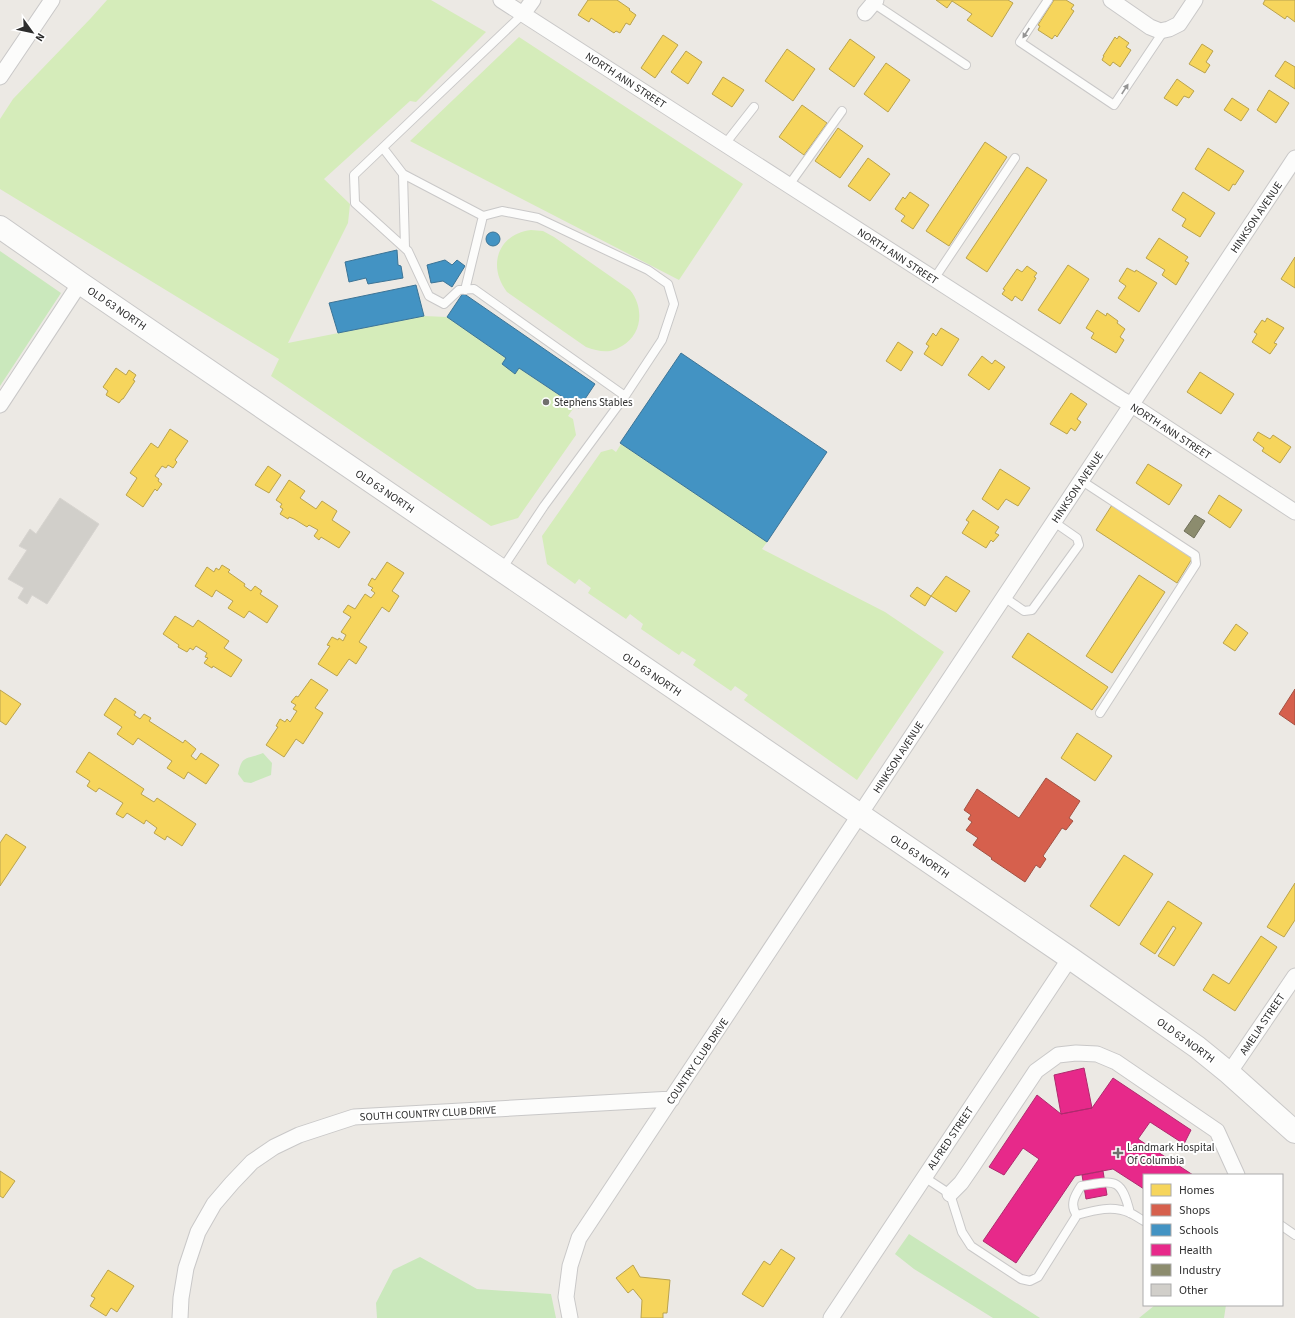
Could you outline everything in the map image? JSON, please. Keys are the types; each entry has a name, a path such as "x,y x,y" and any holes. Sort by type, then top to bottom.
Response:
{"main road":[{"name":"OLD 63 NORTH","path":"0,227 1197,1046 1295,1132"}],"street":[{"path":"0,77 52,0"},
{"name":"NORTH ANN STREET","path":"501,0 1132,405 1295,512"},
{"path":"523,14 533,0"},
{"path":"1112,0 1150,27 1160,31 1169,29 1179,24 1195,0"},
{"name":"HINKSON AVENUE","path":"860,816 1295,158"},
{"path":"0,405 80,283"},
{"name":"COUNTRY CLUB DRIVE","path":"570,1318 566,1297 570,1266 579,1238 860,816"},
{"name":"ALFRED STREET","path":"831,1318 1070,958"},
{"name":"AMELIA STREET","path":"1229,1073 1295,976"},
{"path":"950,1194 961,1183 1036,1071 1058,1055 1076,1053 1097,1054 1116,1062 1217,1130 1237,1174"},
{"name":"SOUTH COUNTRY CLUB DRIVE","path":"180,1318 181,1298 186,1268 198,1232 214,1204 252,1162 274,1147 298,1135 354,1117 672,1099"}],"lane":[{"path":"1048,0 1020,42 1114,105 1165,30"},
{"path":"871,5 966,65"},
{"path":"523,14 354,175 355,203 408,251 429,296 444,304 459,290 474,289 626,396"},
{"path":"725,144 754,107"},
{"path":"789,185 842,111"},
{"path":"383,148 403,174 483,216 502,211 538,218 648,270 668,284 674,304 662,340 626,396 544,506 501,570"},
{"path":"934,279 1016,158"},
{"path":"403,174 405,248"},
{"path":"465,290 483,216"},
{"path":"1082,481 1195,555 1196,564 1100,713"},
{"path":"1004,597 1024,611 1032,610 1079,544 1077,538 1054,522"},
{"path":"924,1177 950,1194 962,1232 971,1246 1021,1279 1030,1281 1038,1277 1077,1215 1093,1210 1113,1208 1130,1213 1143,1220"},
{"path":"1077,1215 1073,1206 1075,1194 1081,1186 1111,1182 1119,1186 1124,1192 1130,1213"},
{"path":"1283,1227 1295,1235"}],"green space":[{"path":"107,0 431,0 486,32 416,102 410,101 324,179 350,204 348,223 288,343 424,316 447,317 506,358 502,364 515,373 519,368 575,406 568,416 573,419 576,435 518,518 491,526 271,376 279,359 0,189 0,119 13,99"},
{"path":"519,37 743,184 679,280 410,141"},
{"path":"531,230 543,231 554,237 630,290 638,304 639,320 634,335 629,341 615,350 610,351 586,347 507,292 501,282 498,272 497,262 499,253 511,238 520,233"},
{"path":"0,251 61,293 0,386"},
{"path":"621,444 767,542 762,549 885,612 944,652 857,780 744,700 748,695 735,686 731,691 693,665 696,660 682,651 679,655 641,629 643,624 630,614 626,619 588,593 591,588 579,579 575,584 547,564 542,536 601,452 612,449 616,452"},
{"path":"263,753 272,763 271,775 251,783 244,782 238,774 241,763 243,760"},
{"path":"909,1234 1040,1318 993,1318 914,1269 895,1254"},
{"path":"420,1257 477,1289 551,1294 556,1318 377,1318 376,1303 393,1270"},
{"path":"1154,1306 1226,1306 1224,1318 1139,1318"}],"building: Homes":[{"path":"588,0 617,0 636,15 630,25 626,23 620,33 616,31 614,33 591,18 589,22 578,15"},
{"path":"936,0 1008,0 1013,3 992,37 967,20 972,14 952,1 947,8"},
{"path":"1054,0 1066,0 1074,5 1071,9 1074,11 1057,37 1055,35 1052,39 1038,30 1040,26 1038,25"},
{"path":"1265,0 1295,0 1295,22 1287,16 1285,19 1263,4"},
{"path":"663,35 678,45 655,78 641,68"},
{"path":"1119,36 1129,43 1126,47 1131,50 1120,67 1113,62 1110,66 1102,60 1103,56 1115,37 1117,39"},
{"path":"850,39 875,57 854,87 829,69"},
{"path":"1202,44 1213,51 1206,62 1210,65 1205,73 1189,64"},
{"path":"787,49 815,69 793,101 765,81"},
{"path":"686,51 702,62 688,84 671,72"},
{"path":"1285,61 1295,67 1295,89 1275,76"},
{"path":"886,63 910,80 888,112 864,94"},
{"path":"723,77 744,90 732,107 712,94"},
{"path":"1177,79 1194,91 1189,98 1184,96 1177,106 1164,98"},
{"path":"1269,90 1289,103 1276,123 1257,110"},
{"path":"1232,98 1249,109 1241,121 1224,110"},
{"path":"802,105 827,123 804,155 779,137"},
{"path":"838,128 863,146 840,178 815,161"},
{"path":"985,142 1007,157 949,246 926,231"},
{"path":"1208,148 1244,171 1229,191 1195,169"},
{"path":"868,158 890,174 870,201 848,186"},
{"path":"1027,167 1047,180 987,272 966,258"},
{"path":"910,192 929,205 913,229 901,221 905,216 895,209 903,197 905,199"},
{"path":"1183,192 1215,213 1200,237 1182,226 1186,219 1172,210"},
{"path":"1159,238 1188,257 1185,261 1189,263 1176,285 1162,275 1165,270 1146,258"},
{"path":"1295,257 1295,288 1281,279"},
{"path":"1068,265 1089,279 1060,324 1038,310"},
{"path":"1027,266 1037,273 1034,277 1036,278 1022,301 1015,296 1012,301 1002,294 1005,290 1003,289 1017,269 1022,272"},
{"path":"1127,268 1135,272 1136,270 1157,283 1139,312 1118,298 1126,286 1119,281"},
{"path":"1097,310 1106,316 1107,313 1118,321 1117,323 1125,329 1120,337 1124,340 1116,353 1091,338 1094,333 1086,328"},
{"path":"1267,318 1284,328 1274,343 1277,344 1270,354 1252,342 1257,334 1254,332 1262,320 1265,322"},
{"path":"941,328 959,339 942,366 924,354 929,346 926,344 933,333 936,336"},
{"path":"898,342 913,352 901,371 886,361"},
{"path":"982,356 992,364 995,360 1005,367 989,390 968,375"},
{"path":"116,368 126,375 129,370 136,375 133,380 135,381 119,403 106,395 108,391 103,387"},
{"path":"1200,372 1234,394 1221,414 1187,392"},
{"path":"1071,393 1087,404 1077,419 1081,422 1075,431 1071,428 1067,434 1050,424"},
{"path":"170,429 188,441 175,460 177,462 173,468 168,465 166,468 162,466 155,476 162,484 157,491 155,489 143,507 126,495 137,478 130,473 151,443 158,448"},
{"path":"1258,432 1270,439 1273,435 1291,447 1280,463 1262,451 1264,448 1253,440"},
{"path":"1148,464 1182,485 1169,505 1136,483"},
{"path":"268,466 281,475 269,493 255,485"},
{"path":"1000,469 1030,488 1018,506 1006,499 998,510 982,499"},
{"path":"289,480 305,491 300,498 316,509 322,501 337,511 332,520 350,532 339,548 321,537 319,540 314,536 318,530 309,525 307,527 289,517 288,519 280,514 283,509 280,507 282,504 276,500"},
{"path":"1219,495 1242,510 1230,528 1208,513"},
{"path":"1112,505 1193,557 1177,583 1096,530"},
{"path":"973,510 999,527 995,533 999,535 993,542 991,540 986,548 962,533 969,522 966,520"},
{"path":"387,562 404,573 392,591 399,596 389,612 382,607 359,642 367,647 356,664 349,659 337,676 318,664 330,646 327,645 332,637 338,640 339,638 343,641 346,635 341,632 351,617 343,612 348,605 355,609 365,594 371,598 375,593 371,590 373,588 368,585 372,578 375,580"},
{"path":"222,565 230,570 228,572 245,584 244,586 251,591 255,586 262,591 260,594 278,606 267,623 249,611 244,618 228,608 233,601 216,590 212,597 195,586 207,567 214,572 216,568 219,570"},
{"path":"1139,575 1165,592 1112,673 1086,656"},
{"path":"946,576 970,591 956,612 931,596"},
{"path":"917,587 931,596 925,606 910,596"},
{"path":"175,616 193,627 198,620 229,641 224,648 242,660 231,677 213,666 212,668 204,663 208,658 205,657 207,653 196,646 193,650 190,648 187,652 178,647 179,645 163,634"},
{"path":"1236,624 1248,633 1235,651 1223,643"},
{"path":"1028,633 1108,687 1092,710 1012,657"},
{"path":"311,679 328,690 315,708 323,713 303,744 296,739 284,757 266,745 278,727 276,726 280,719 285,722 287,719 290,722 297,711 293,709 296,705 291,702 296,696 298,697"},
{"path":"0,690 21,704 6,725 0,721"},
{"path":"115,698 136,712 134,715 140,719 144,714 151,718 149,721 183,743 185,740 196,749 191,756 196,760 201,753 219,765 206,784 188,772 184,779 167,768 172,761 138,738 133,745 117,734 122,727 104,715"},
{"path":"1077,733 1112,756 1095,781 1061,758"},
{"path":"89,752 144,789 141,794 154,802 157,798 196,824 182,846 167,836 165,840 154,833 157,828 146,820 144,824 127,813 123,818 116,814 123,803 99,788 96,792 87,786 90,781 76,772"},
{"path":"6,834 26,847 0,886 0,843"},
{"path":"1124,855 1153,874 1119,926 1090,906"},
{"path":"1295,883 1295,920 1284,937 1267,927"},
{"path":"1168,901 1202,923 1174,966 1158,956 1176,928 1173,926 1155,954 1140,944"},
{"path":"1261,936 1277,947 1235,1011 1203,990 1213,974 1229,984"},
{"path":"0,1171 15,1181 3,1198 0,1196"},
{"path":"781,1249 795,1258 763,1307 742,1294 764,1261 770,1265"},
{"path":"633,1265 640,1277 670,1280 667,1313 663,1313 663,1318 641,1318 642,1300 633,1289 628,1293 616,1278"},
{"path":"108,1270 134,1286 117,1312 111,1308 106,1316 90,1306 95,1298 91,1296"}],"building: Shops":[{"path":"1295,689 1295,725 1279,714"},
{"path":"1046,778 1080,801 1069,818 1073,821 1066,830 1062,828 1043,856 1046,859 1040,868 1036,865 1025,882 973,845 978,838 966,830 972,822 968,819 971,815 964,810 977,789 1019,818"}],"building: Schools":[{"path":"493,232 498,234 500,239 498,244 493,246 488,244 486,239 488,234"},
{"path":"397,250 398,265 401,266 403,278 368,284 366,278 349,282 345,262"},
{"path":"445,260 452,265 457,260 465,266 452,287 443,281 431,283 427,265"},
{"path":"416,285 424,316 338,333 329,303"},
{"path":"463,293 595,384 579,408 519,368 515,374 502,364 506,358 447,317"},
{"path":"681,353 827,452 767,542 620,443"}],"building: Health":[{"path":"1084,1068 1092,1108 1061,1114 1054,1075"},
{"path":"1113,1078 1191,1130 1184,1144 1150,1122 1138,1139 1191,1174 1143,1174 1143,1188 1113,1169 1075,1176 1016,1263 983,1241 1039,1159 1023,1148 1004,1175 989,1167 1037,1095 1061,1114 1092,1108"},
{"path":"1103,1171 1107,1195 1086,1199 1082,1175"}],"building: Industry":[{"path":"1195,515 1205,521 1194,538 1184,531"}],"building: Other":[{"path":"60,498 99,524 47,604 32,595 27,604 18,598 24,588 8,579 27,550 19,546 30,529 36,534"}],"place":[{"name":"Stephens Stables","path":"546,402"},
{"name":"Landmark Hospital Of Columbia","path":"1118,1153"}]}
